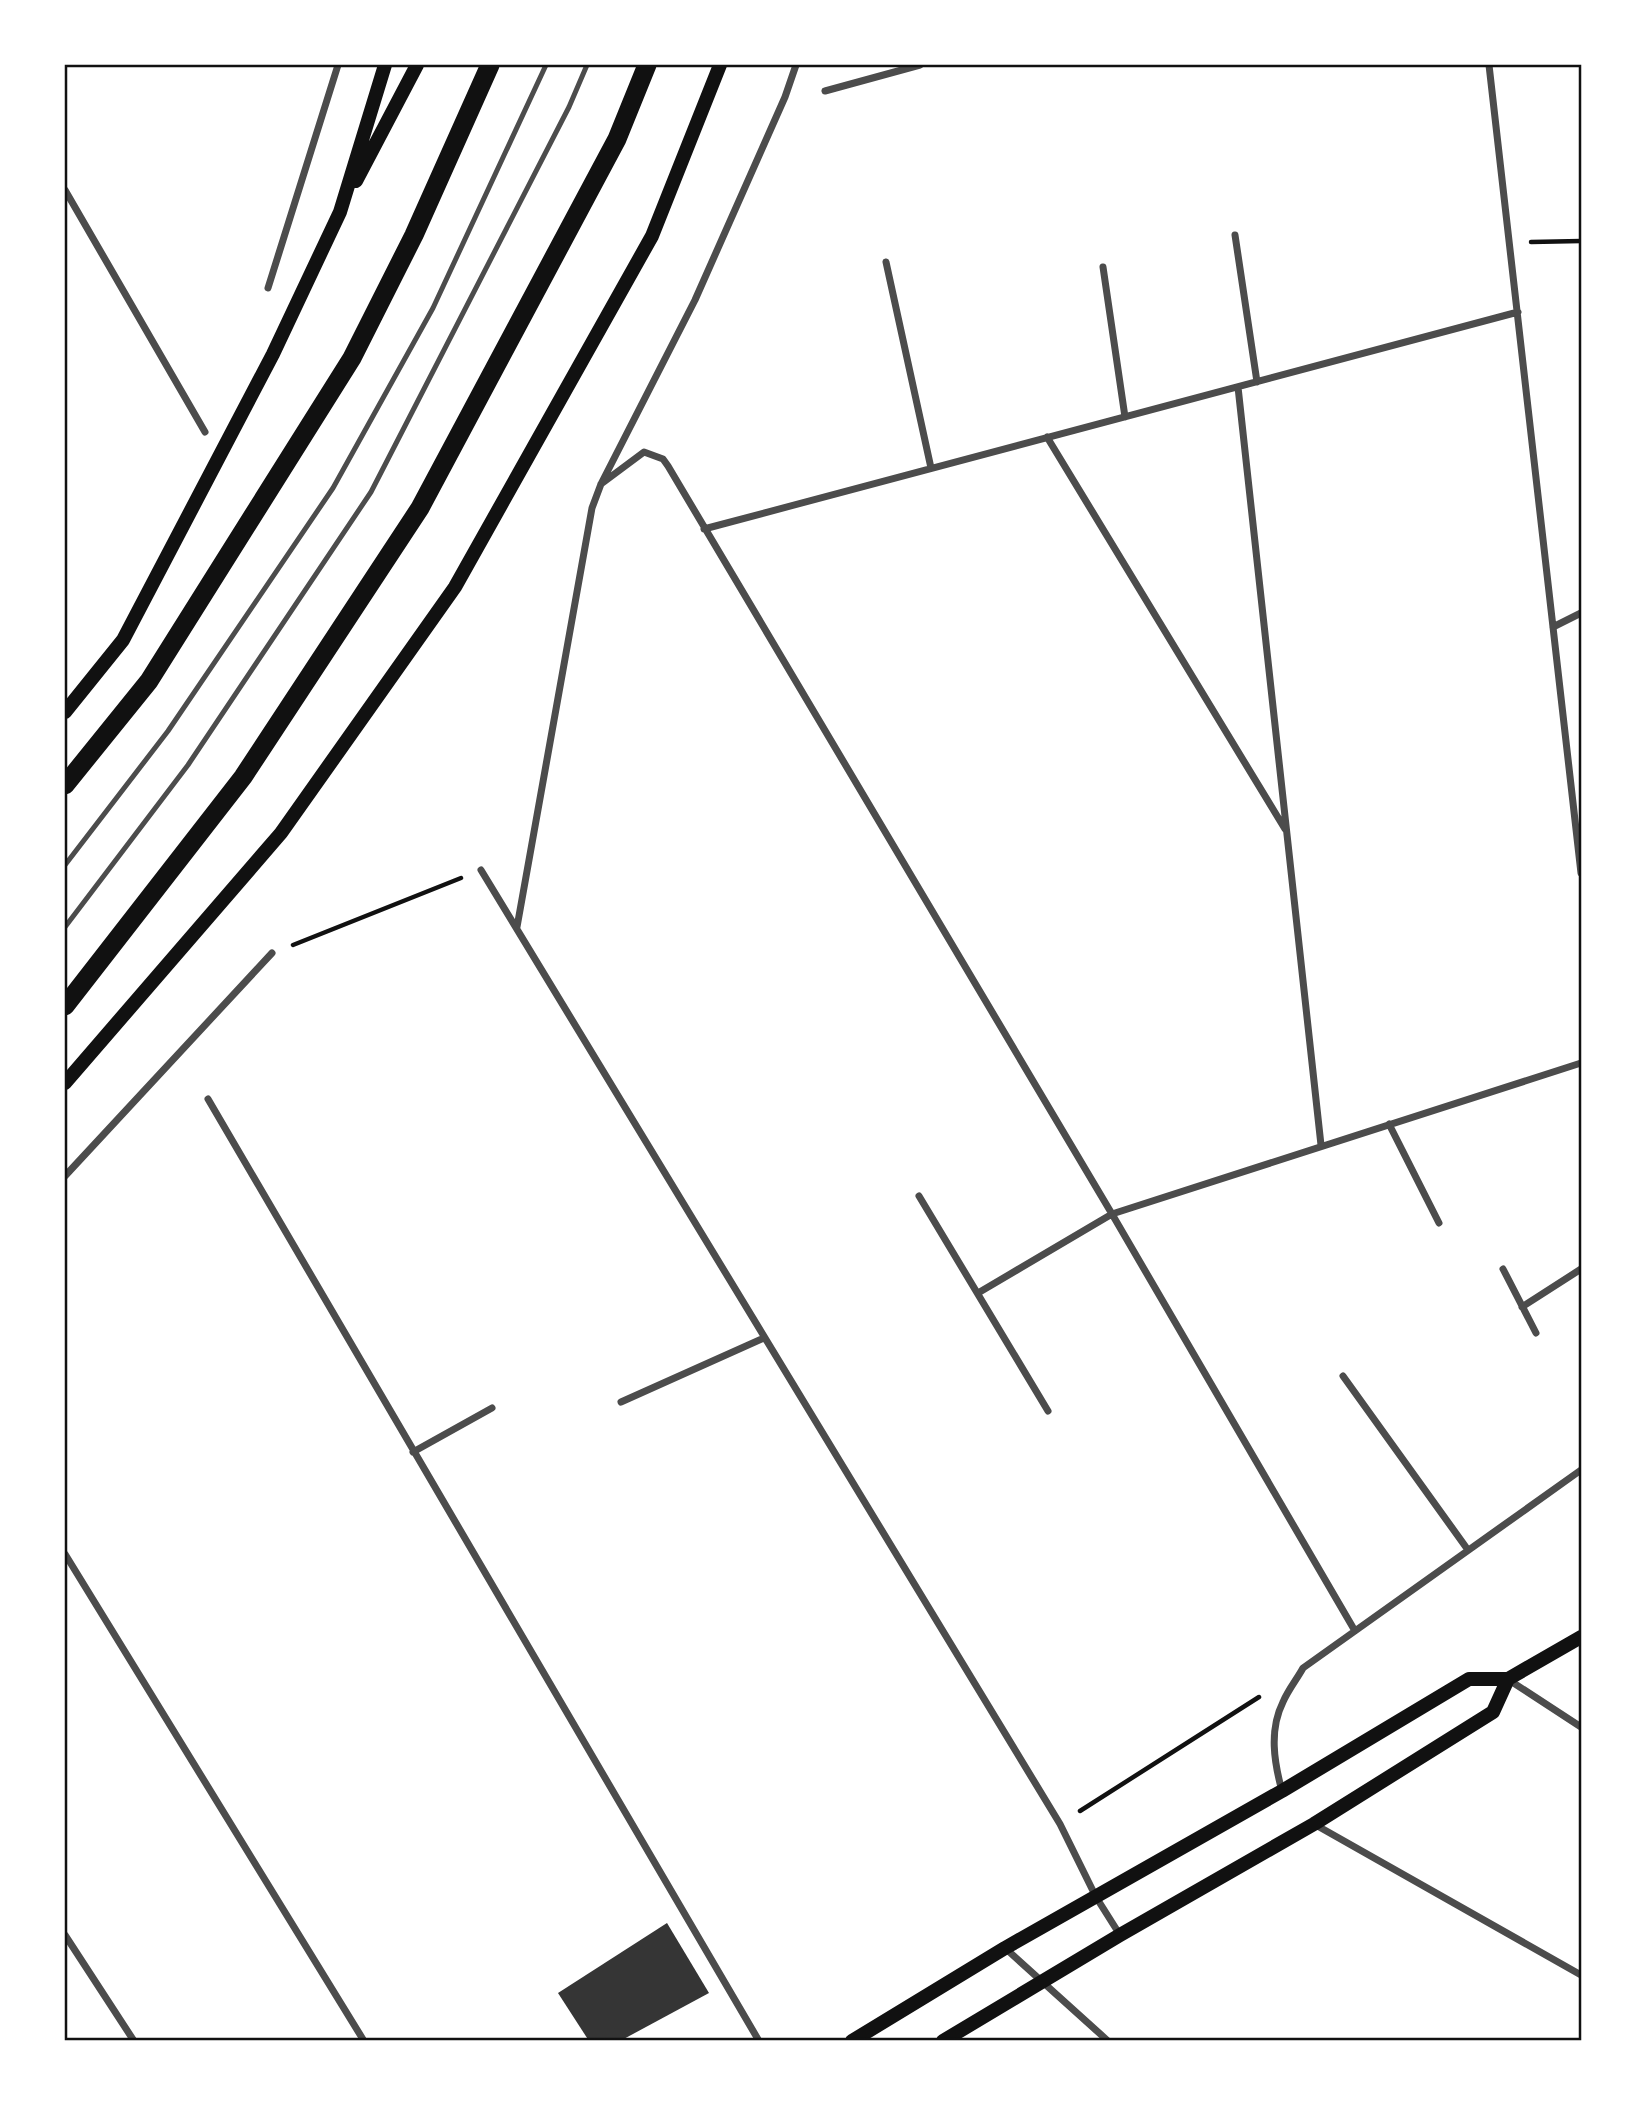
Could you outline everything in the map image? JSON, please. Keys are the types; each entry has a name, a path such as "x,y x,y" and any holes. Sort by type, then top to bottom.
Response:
{"highway":[{"path":"65,785 149,681 352,358 414,235 490,65"},
{"path":"65,1006 243,777 420,508 617,139 647,65"}],"main road":[{"path":"340,212 386,65"},
{"path":"65,712 123,640 273,354 340,212 417,65"},
{"path":"65,1083 281,833 455,587 652,236 720,65"},
{"path":"852,2041 1005,1948 1282,1791 1469,1679 1508,1679 1581,1637"},
{"path":"943,2041 1120,1935 1314,1824 1493,1712 1508,1679"}],"street":[{"path":"268,288 338,65"},
{"path":"517,928 592,508 601,484 695,300 785,97 796,65"},
{"path":"825,91 920,65"},
{"path":"1489,65 1581,873"},
{"path":"65,190 205,432"},
{"path":"1235,235 1257,382"},
{"path":"886,262 931,468"},
{"path":"1103,267 1125,417"},
{"path":"704,529 1518,312"},
{"path":"1238,387 1321,1145"},
{"path":"1047,437 1286,831"},
{"path":"601,484 644,452 663,459 668,466 1112,1214 1355,1631"},
{"path":"1553,627 1581,613"},
{"path":"1573,795 1581,790"},
{"path":"481,870 1060,1824 1096,1897 1120,1935"},
{"path":"65,1176 272,953"},
{"path":"978,1293 1112,1214 1581,1063"},
{"path":"208,1099 759,2041"},
{"path":"1389,1124 1439,1223"},
{"path":"919,1196 1048,1411"},
{"path":"1503,1269 1536,1333"},
{"path":"1522,1307 1581,1269"},
{"path":"621,1402 764,1338"},
{"path":"1343,1376 1468,1550"},
{"path":"413,1452 492,1408"},
{"path":"1282,1791 1275,1763 1274,1738 1282,1703 1303,1668 1581,1470"},
{"path":"65,1554 364,2041"},
{"path":"1508,1679 1581,1727"},
{"path":"1314,1824 1581,1975"},
{"path":"65,1935 134,2041"},
{"path":"1005,1948 1108,2041"}],"lane":[{"path":"65,865 168,731 333,488 433,308 547,65"},
{"path":"65,927 188,765 371,492 569,107 587,65"}],"path":[{"path":"1509,242 1581,241"},
{"path":"272,953 481,870"},
{"path":"1060,1824 1303,1668"}],"building":[{"path":"667,1923 709,1993 620,2041 589,2041 558,1993"}]}
